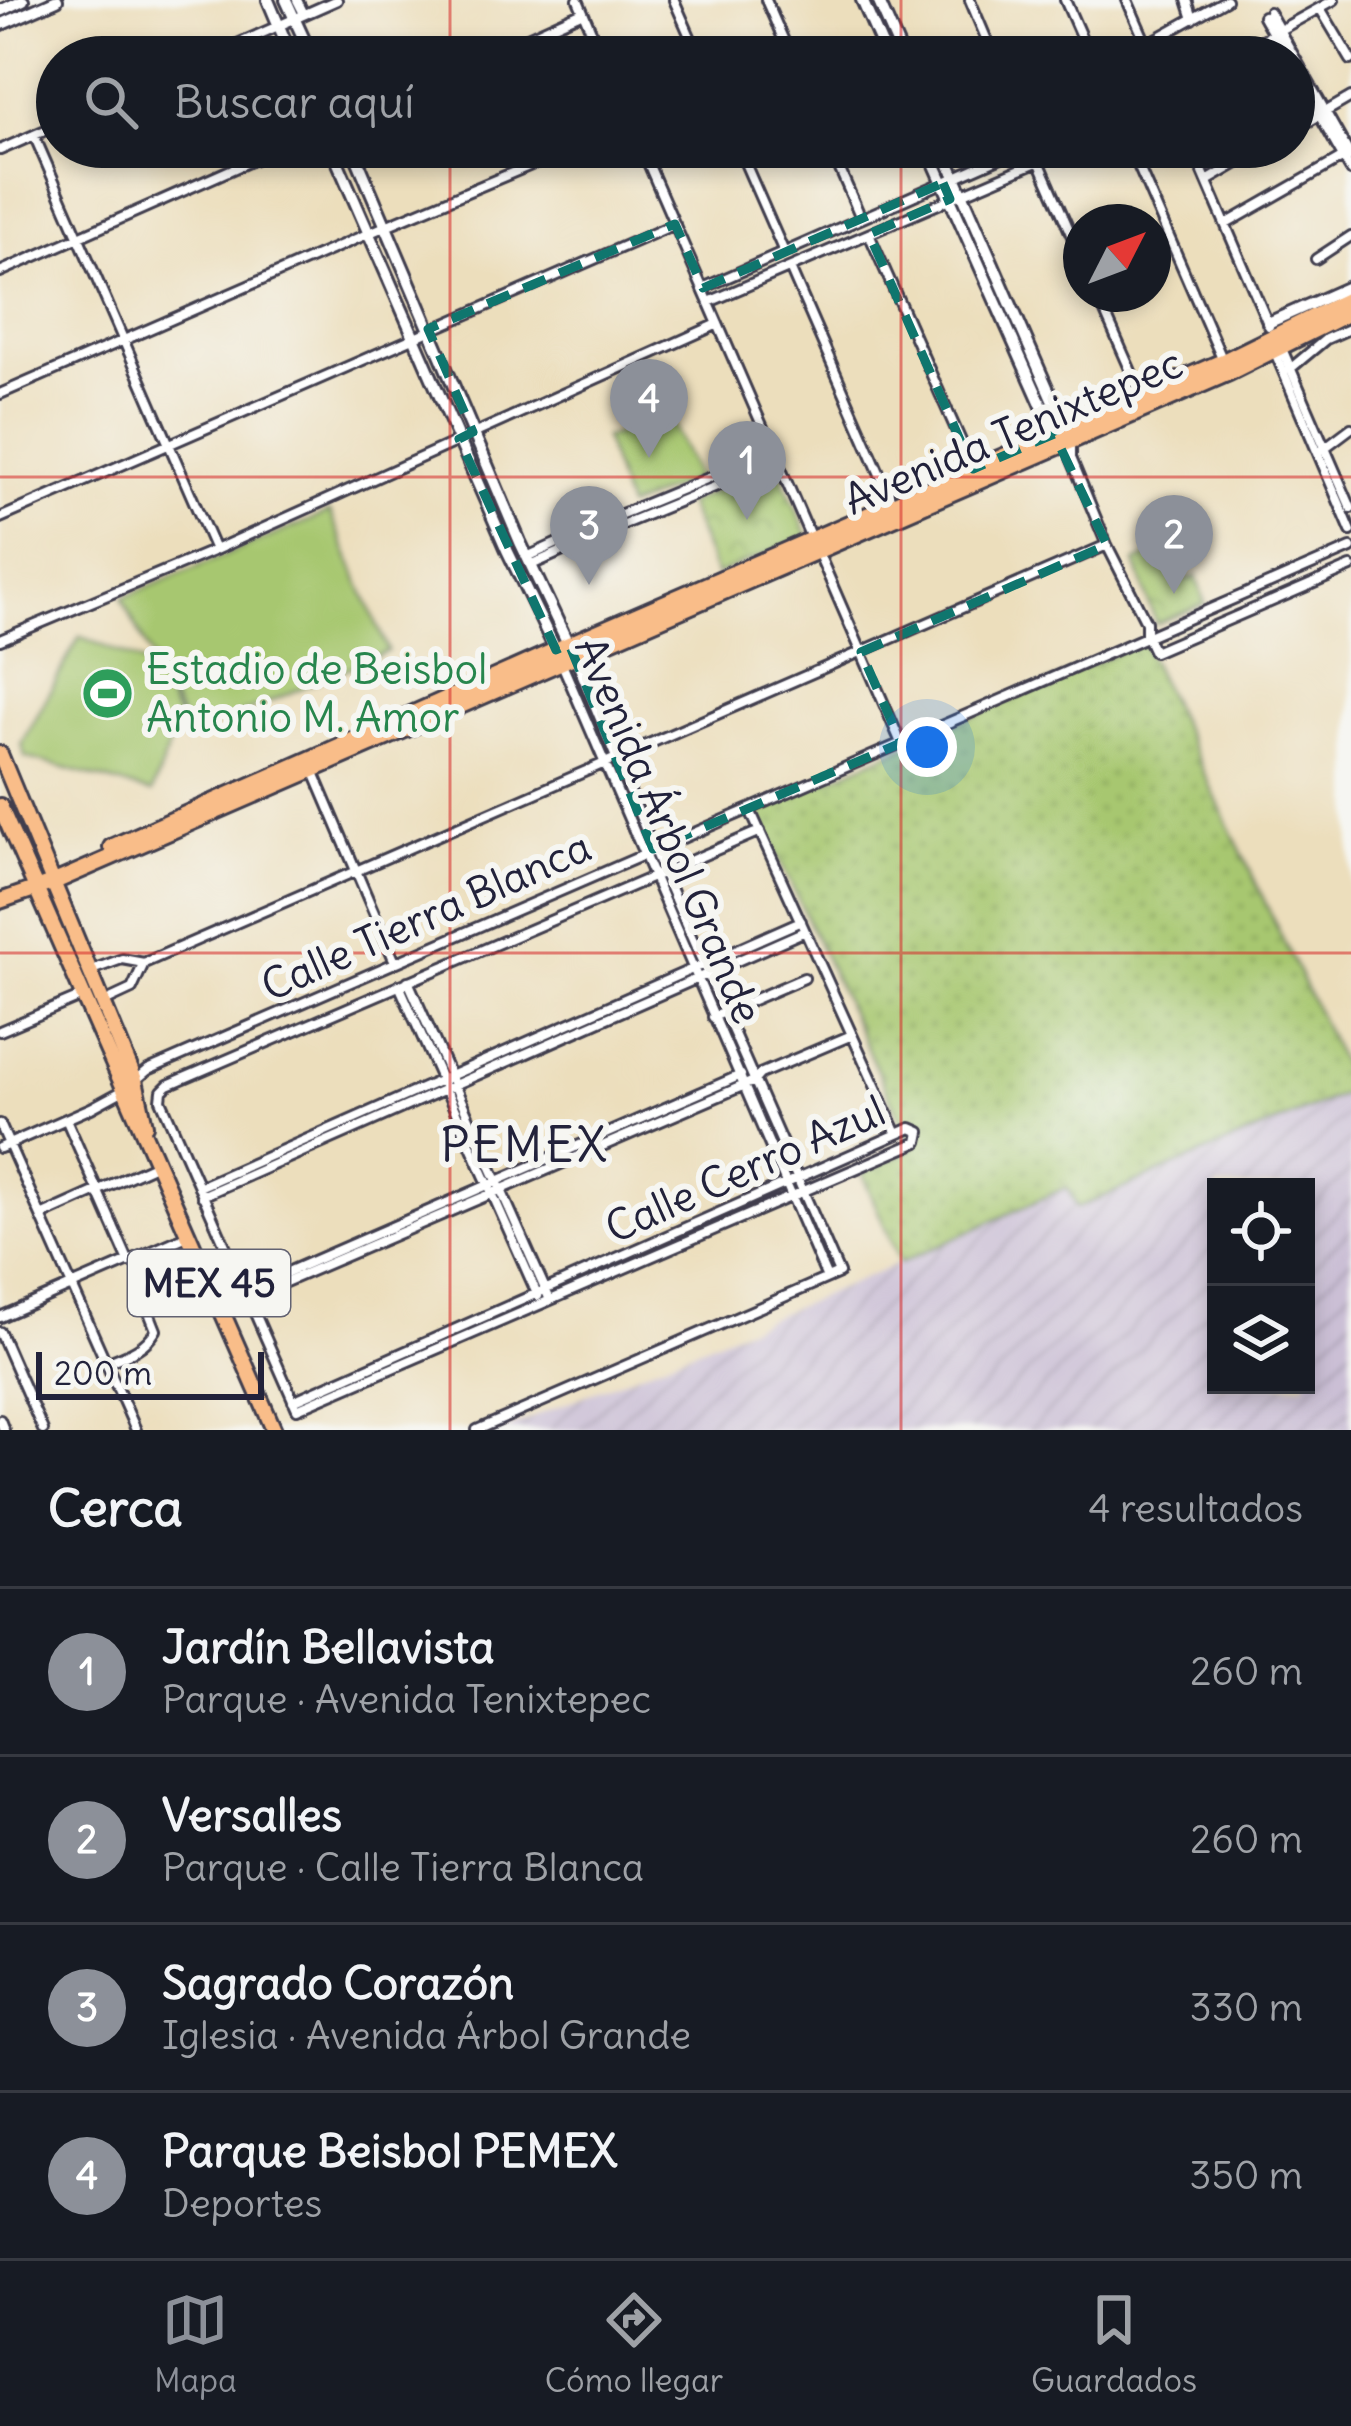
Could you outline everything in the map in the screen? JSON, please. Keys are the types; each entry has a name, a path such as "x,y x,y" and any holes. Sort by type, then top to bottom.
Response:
{"main road":[{"name":"Avenida Tenixtepec","path":"0,901 815,545 1064,442 1226,367 1351,298"},
{"name":"Avenida Tenixtepec","path":"1273,337 1351,312"},
{"name":"Avenida Tenixtepec","path":"815,545 973,469 1064,442 1142,396 1226,367"},
{"name":"MEX 45","path":"0,754 42,881 146,1123 144,1136 274,1430"},
{"name":"MEX 45","path":"0,806 89,970 95,996"}],"street":[{"path":"0,11 23,0"},
{"path":"0,26 56,0"},
{"path":"268,0 283,36"},
{"path":"286,0 299,16"},
{"path":"297,0 305,36"},
{"path":"254,36 337,0"},
{"path":"578,0 593,36"},
{"path":"674,0 690,36"},
{"path":"766,0 782,36"},
{"path":"862,0 878,36"},
{"path":"878,0 894,36"},
{"path":"970,0 985,36"},
{"path":"1065,0 1081,36"},
{"path":"1127,0 1143,36"},
{"path":"1186,0 1193,19"},
{"path":"1162,36 1226,0"},
{"path":"1269,36 1334,0"},
{"path":"1320,8 1351,60"},
{"path":"530,36 583,12"},
{"path":"1266,14 1278,36"},
{"path":"1276,32 1278,36"},
{"path":"1315,118 1351,97"},
{"path":"1315,102 1348,156 1351,170"},
{"path":"0,150 34,135 36,140"},
{"path":"1226,224 1348,156"},
{"path":"48,168 215,550"},
{"path":"0,272 235,168"},
{"name":"Avenida Árbol Grande","path":"341,168 506,549 566,654 616,758 839,1273 827,1278 642,854 604,762 566,654 529,561 362,168"},
{"path":"0,394 524,168"},
{"path":"650,168 901,743"},
{"path":"747,168 784,252"},
{"path":"839,168 861,218"},
{"path":"936,168 956,196 1107,545 1146,622 1154,652 1351,567"},
{"path":"952,168 956,196"},
{"path":"703,288 976,168"},
{"path":"709,302 1022,168"},
{"path":"1042,168 1063,215"},
{"path":"1139,168 1226,367"},
{"path":"1201,168 1321,450 1351,508"},
{"path":"1207,181 1229,168"},
{"path":"0,518 675,224"},
{"path":"869,234 973,469"},
{"path":"1316,259 1351,236"},
{"path":"790,268 893,504"},
{"path":"1273,337 1351,286"},
{"path":"1105,312 1142,396"},
{"path":"0,640 215,550 718,324"},
{"path":"1290,369 1326,339 1351,328"},
{"path":"1273,337 1290,369 1351,531"},
{"path":"1321,450 1351,428"},
{"path":"529,561 776,456"},
{"path":"89,970 122,959 144,963 1107,545"},
{"name":"Calle Tierra Blanca","path":"4,1146 66,1119 130,1085 148,1070 1351,548"},
{"path":"1146,622 1158,630 1166,647"},
{"path":"311,765 395,962"},
{"path":"750,810 897,1134"},
{"path":"760,831 168,1085 161,1100 200,1192 246,1294 852,1035"},
{"path":"200,1192 802,926"},
{"path":"0,1031 95,996 132,988 144,963"},
{"path":"713,1017 804,978"},
{"path":"403,983 545,1302"},
{"path":"66,1119 128,1262"},
{"path":"0,1124 4,1146 41,1216 136,1430"},
{"name":"Calle Cerro Azul","path":"246,1294 295,1405 897,1134 916,1128 921,1137 668,1250 418,1351"},
{"path":"843,1158 849,1172"},
{"path":"41,1216 157,1164"},
{"path":"825,1166 831,1179"},
{"path":"0,1317 188,1236"},
{"path":"662,1238 668,1250"},
{"path":"477,1430 827,1278"},
{"path":"106,1364 145,1346 156,1330 142,1298"},
{"path":"0,1332 43,1430"},
{"path":"0,1420 4,1430"}],"highlighted area":[{"path":"943,183 950,199 869,234 973,469 1054,434 1107,545 861,652 901,743 653,849 569,644 556,650 459,439 473,432 428,329 675,224 703,288"}],"shaded area":[{"path":"1351,1091 1351,1430 503,1430 900,1263 1068,1187 1078,1208"}],"green space":[{"path":"670,418 697,478 627,508 604,438"},
{"path":"776,463 808,536 716,575 687,504"},
{"path":"330,512 388,651 190,736 122,598"},
{"path":"1163,549 1177,583 1196,576 1205,604 1156,624 1135,562"},
{"name":"Estadio de Beisbol Antonio M. Amor","path":"80,636 152,667 178,719 152,793 25,757 22,744"},
{"path":"1142,642 1351,1091 1077,1208 1067,1187 900,1263 862,1173 913,1148 757,811"}],"place":[{"name":"Parque Beisbol PEMEX","path":"649,458"},
{"name":"Jardín Bellavista","path":"747,520"},
{"name":"Sagrado Corazón","path":"589,585"},
{"name":"Versalles","path":"1174,594"},
{"name":"Estadio de Beisbol Antonio M. Amor","path":"107,693"}],"district":[{"name":"PEMEX","path":"525,1145"}]}
